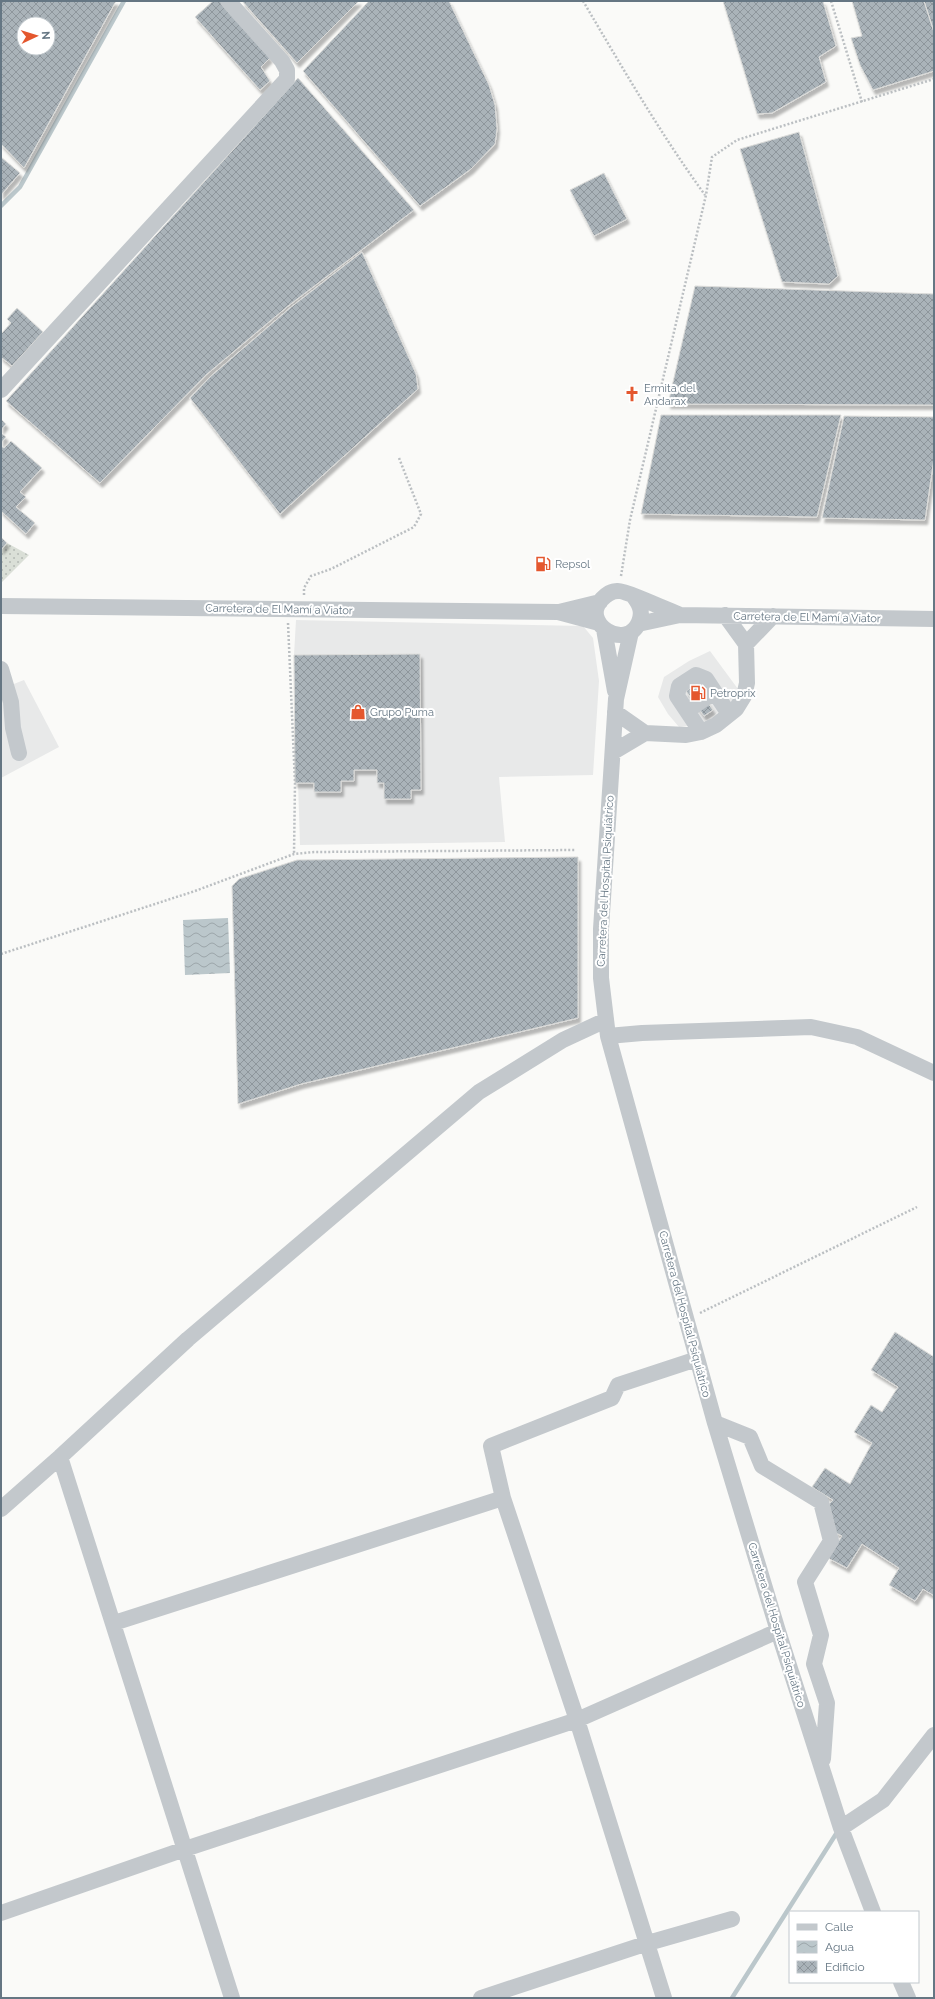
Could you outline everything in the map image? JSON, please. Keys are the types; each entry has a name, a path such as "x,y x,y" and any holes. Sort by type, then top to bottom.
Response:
{"street":[{"path":"1,390 287,79 287,70 282,61 228,1"},
{"path":"645,733 616,705 597,609 600,602 608,593 619,590 680,615"},
{"path":"616,705 635,628 641,610 634,597"},
{"path":"558,612 600,602"},
{"name":"Carretera de El Mamí a Viator","path":"1,606 558,612"},
{"path":"558,612 601,626 610,634 618,635 635,628 680,615"},
{"name":"Carretera de El Mamí a Viator","path":"680,615 934,618"},
{"path":"612,752 645,733 686,735 701,732 716,725 736,709 744,696 747,684 746,644 725,615"},
{"path":"746,644 773,616"},
{"path":"1,669 11,702 13,728 19,753"},
{"path":"701,732 678,696 679,686 696,674 706,679 729,714"},
{"path":"687,711 714,692"},
{"name":"Carretera del Hospital Psiquiátrico","path":"616,705 601,929 601,978 608,1036 715,1423 778,1631 841,1828 873,1911"},
{"path":"1,1509 60,1457 188,1339 479,1092 562,1040 606,1020"},
{"path":"608,1036 642,1033 811,1027 857,1037 934,1073"},
{"path":"664,1998 577,1720 503,1498 491,1446 612,1398 618,1385 697,1359"},
{"path":"715,1423 750,1437 762,1466 821,1502 831,1541 805,1582 821,1635 814,1664 827,1703 822,1766"},
{"path":"60,1457 232,1998"},
{"path":"114,1623 503,1498"},
{"path":"1,1913 185,1849 577,1720 778,1631"},
{"path":"841,1828 884,1800 934,1735"},
{"path":"480,1998 648,1943 732,1919"},
{"path":"901,1983 908,1998"}],"path":[{"path":"583,1 641,100 676,155 706,195"},
{"path":"831,1 862,102"},
{"path":"619,590 630,520 706,195 712,157 737,140 934,79"},
{"path":"305,609 304,588 311,576 331,569 414,527 421,514 399,458"},
{"path":"288,609 295,783 294,854"},
{"path":"1,954 195,891 294,854 314,852 575,850"},
{"path":"686,1320 917,1207"}],"shaded area":[{"path":"1,537 7,543 29,555 1,583"},
{"path":"296,620 583,626 593,638 599,681 593,775 499,777 505,842 300,845 294,655"},
{"name":"Petroprix","path":"710,651 738,689 731,704 699,725 679,727 668,714 658,697 664,677 689,661"},
{"path":"24,680 59,747 1,778 1,689"}],"water":[{"path":"228,918 230,973 185,975 183,920"}],"building":[{"path":"1,1 116,1 24,168 1,144"},
{"path":"213,1 220,1 270,58 261,67 270,81 260,90 195,17"},
{"path":"242,1 359,1 297,63"},
{"path":"369,1 449,1 489,85 495,105 497,129 495,144 471,169 420,206 303,71"},
{"path":"723,1 823,1 836,46 819,57 826,82 772,113 757,114"},
{"path":"852,1 924,1 934,32 934,71 873,90 860,65 851,38 862,36"},
{"path":"924,1 934,1 934,32"},
{"path":"298,78 414,210 288,306 207,374 100,483 6,401"},
{"path":"799,132 838,276 829,284 782,282 740,149"},
{"path":"1,157 20,173 1,195"},
{"path":"604,173 627,219 594,236 570,190"},
{"path":"362,252 416,374 418,389 280,514 190,398 210,377 290,308"},
{"path":"695,286 934,294 934,405 668,404"},
{"path":"17,308 43,332 12,366 1,357 1,334 11,323 7,319"},
{"path":"661,415 841,415 817,517 641,514"},
{"path":"844,416 934,417 934,458 925,520 822,518"},
{"path":"1,419 6,424 1,430"},
{"path":"1,433 6,437 1,443"},
{"path":"11,441 42,468 20,492 26,497 16,507 35,523 26,534 1,511 1,446 4,448"},
{"path":"1,537 7,543 1,550"},
{"name":"Grupo Puma","path":"420,654 421,790 411,790 411,799 384,799 384,783 377,783 377,770 354,770 354,781 341,781 341,792 314,792 314,783 295,783 294,655"},
{"path":"695,685 713,710 704,716 686,691"},
{"path":"578,857 578,1018 301,1084 238,1104 232,886 239,879 297,860"},
{"path":"895,1332 934,1357 934,1593 933,1595 923,1589 915,1601 889,1585 899,1568 862,1544 847,1568 828,1558 842,1536 836,1533 829,1504 833,1500 812,1487 825,1468 850,1484 872,1443 854,1432 871,1405 882,1412 898,1387 871,1370"}],"waterway":[{"path":"1,206 20,187 124,1"},
{"path":"732,1998 836,1834"}],"place":[{"name":"Ermita del Andarax","path":"632,394"},
{"name":"Repsol","path":"543,564"},
{"name":"Petroprix","path":"698,693"},
{"name":"Grupo Puma","path":"358,712"}]}
